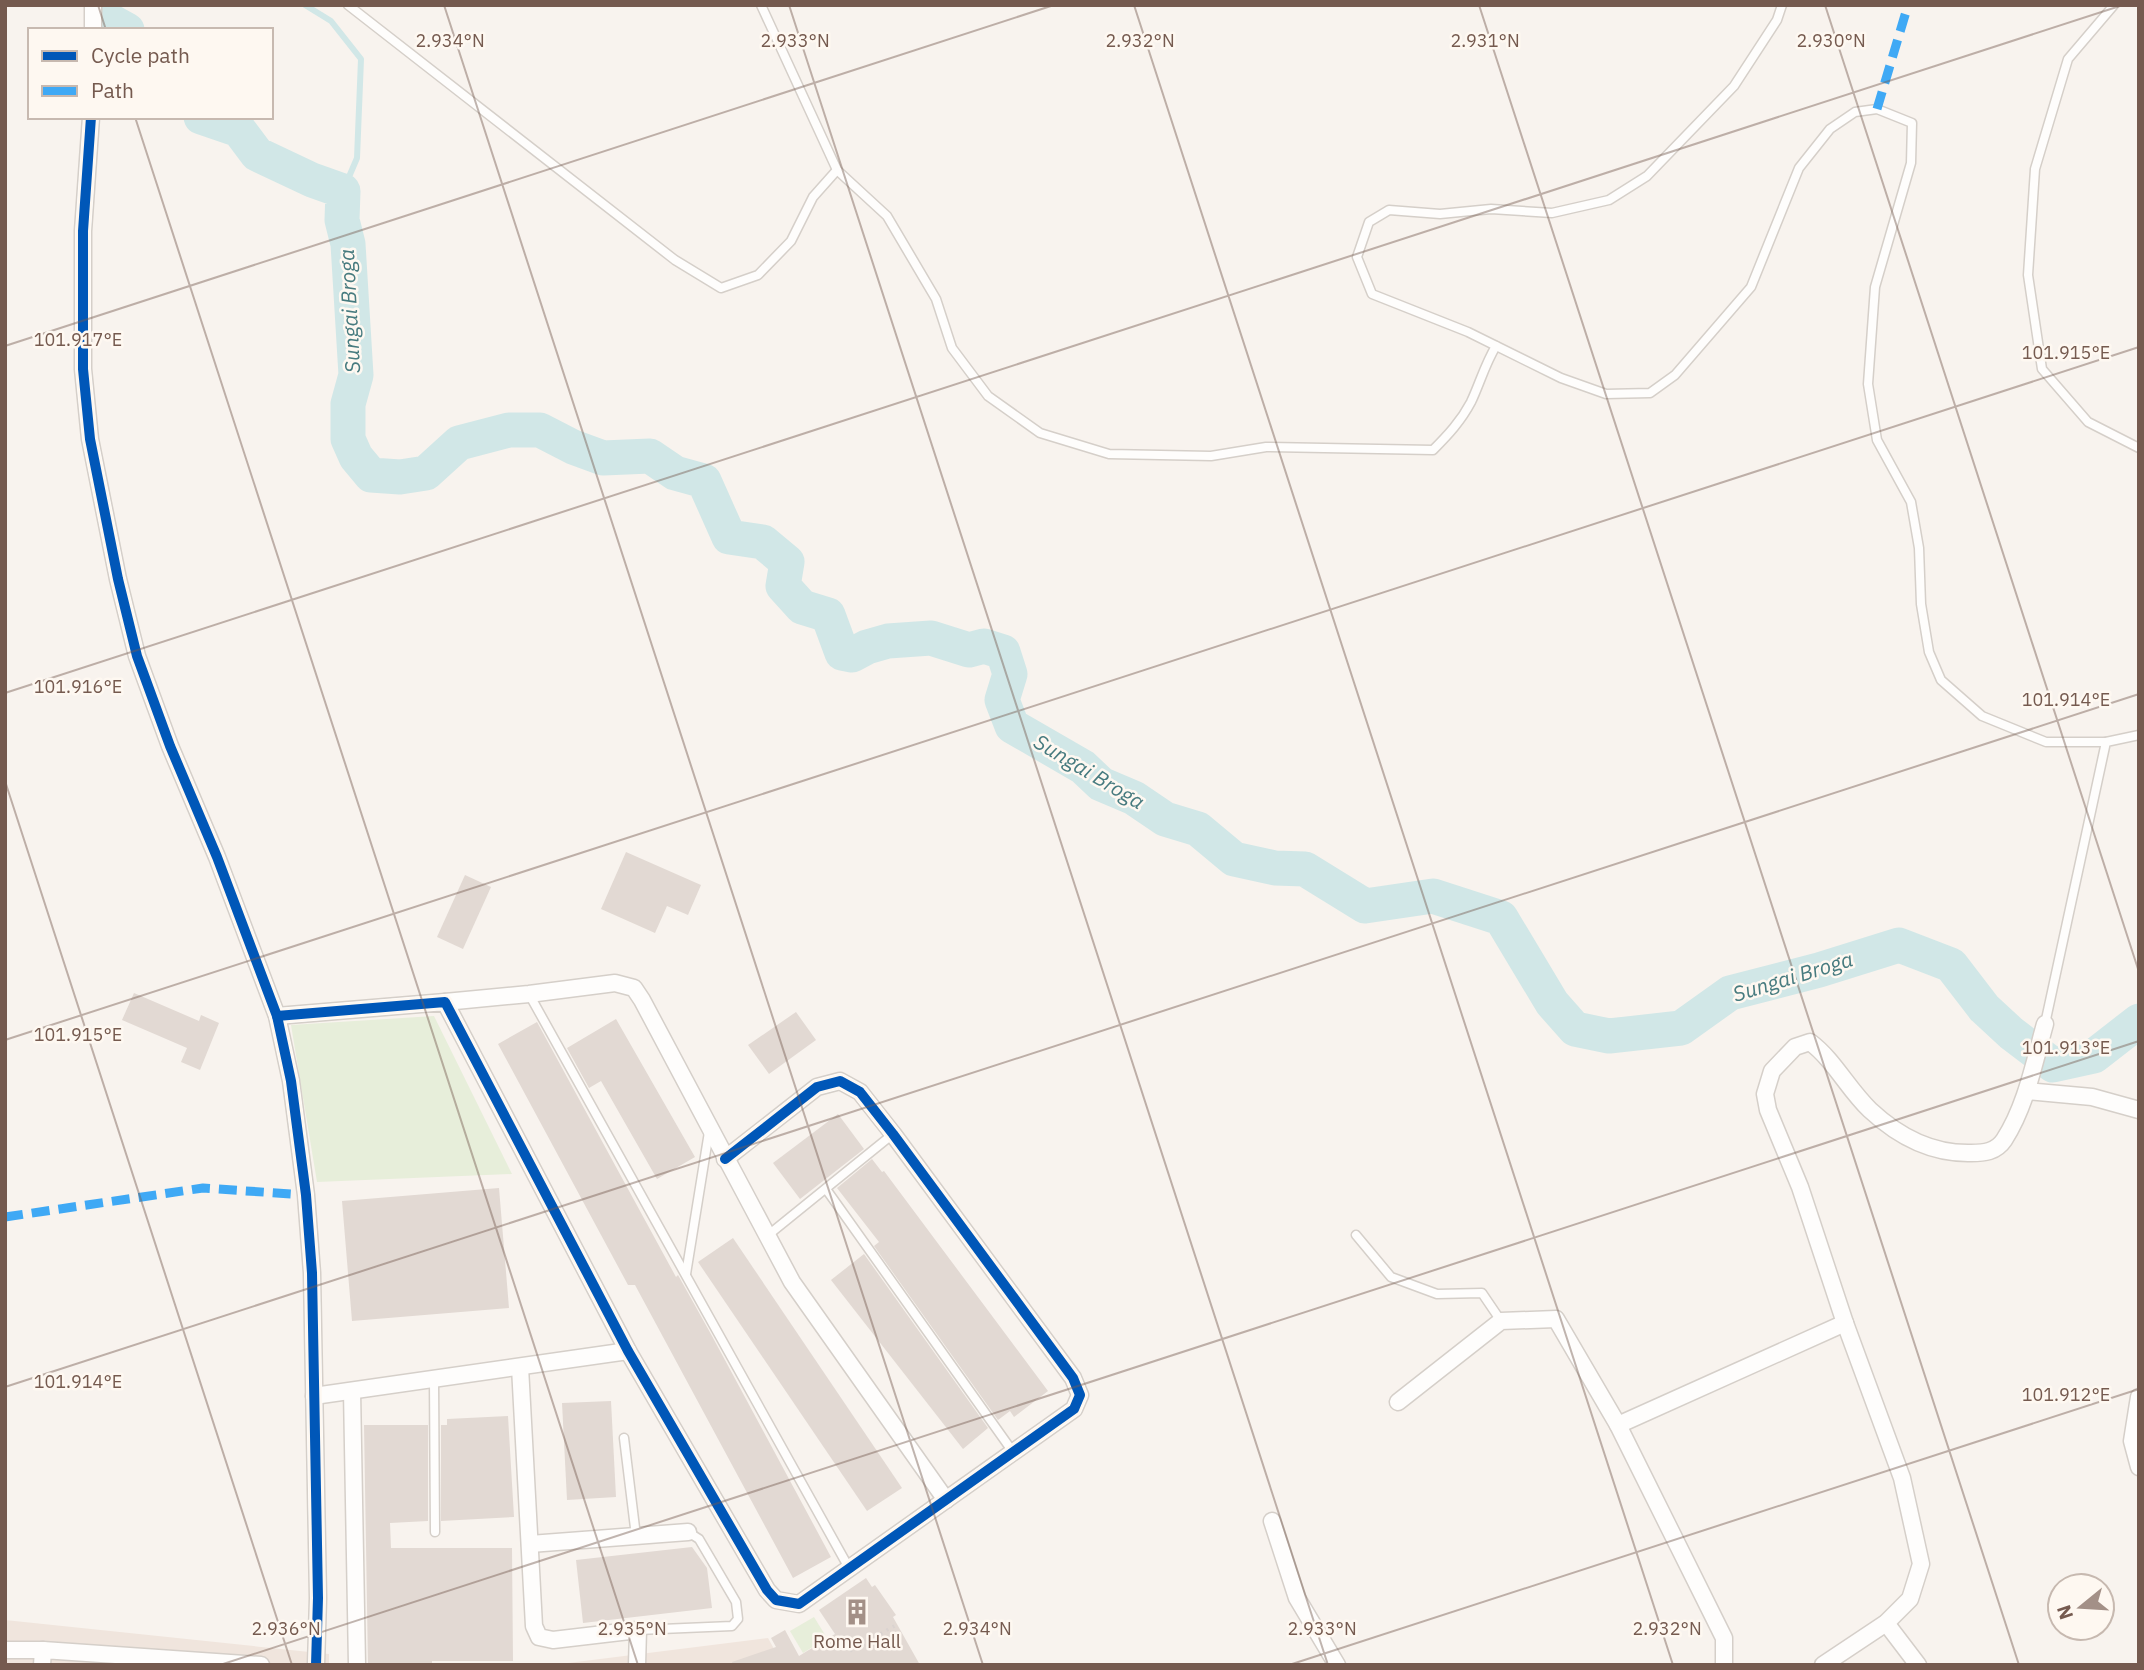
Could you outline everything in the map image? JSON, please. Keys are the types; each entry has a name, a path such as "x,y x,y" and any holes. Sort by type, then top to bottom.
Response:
{"street":[{"path":"93,5 93,28"},
{"path":"91,119 83,231 83,369 90,439 118,579 146,682 217,857 277,1016 291,1081 306,1195 312,1273 318,1598 316,1665"},
{"path":"277,1016 529,995 615,983 634,988 792,1282 946,1500"},
{"path":"445,1002 628,1351 767,1590 776,1600 799,1604 1074,1409 1080,1395 1073,1378 860,1093 840,1081 817,1087 725,1159"},
{"path":"1823,1665 1886,1623 1910,1599 1921,1564 1902,1478 1845,1323 1800,1187 1769,1110 1765,1094 1772,1070 1795,1046 1810,1042 1823,1052 1871,1110 1901,1134 1923,1145 1950,1153 1988,1153 2003,1142 2029,1082 2045,1024"},
{"path":"2029,1082 2139,1110"},
{"path":"1398,1402 1501,1321 1556,1319 1618,1425 1724,1638 1724,1665"},
{"path":"1618,1425 1845,1323"},
{"path":"314,1396 628,1351"},
{"path":"520,1367 534,1626 539,1636 552,1640 638,1630 637,1665"},
{"path":"352,1391 357,1665"},
{"path":"2139,1397 2132,1441 2139,1467"},
{"path":"1272,1521 1297,1598 1337,1665"},
{"path":"530,1544 688,1532"},
{"path":"1886,1623 1918,1665"},
{"path":"5,1650 42,1657 261,1665"}],"lane":[{"path":"348,5 676,260 721,288 758,275 791,241 813,197 837,170"},
{"path":"761,5 837,170 887,216 936,299 952,348 988,396 1040,433 1109,454 1211,456 1266,447 1433,450 1455,429 1496,346"},
{"path":"1782,5 1777,20 1734,86 1647,176 1609,200 1552,213 1491,209 1440,214 1388,210 1369,222 1357,257 1372,294 1468,331 1561,378 1606,394 1650,393 1675,375 1751,287 1798,168 1830,129 1855,112 1877,109 1912,123 1911,163 1875,287 1868,384 1877,440 1911,502 1919,548 1921,604 1929,652 1941,680 1982,716 2046,741 2106,743 2139,735"},
{"path":"2114,5 2068,59 2035,169 2028,275 2042,369 2088,422 2139,449"},
{"path":"2045,1024 2106,743"},
{"path":"529,995 849,1568"},
{"path":"685,1274 710,1130"},
{"path":"767,1236 893,1134"},
{"path":"825,1189 1013,1452"},
{"path":"1356,1235 1391,1277 1437,1294 1482,1293 1501,1321"},
{"path":"434,1379 435,1532"},
{"path":"624,1438 636,1536"},
{"path":"638,1630 732,1626 738,1619 736,1602 699,1539 688,1532"}],"path":[{"path":"850,1651 896,1625"}],"shaded area":[{"path":"5,1620 329,1654 329,1665 5,1665"},
{"path":"768,1638 783,1665 552,1665"}],"green space":[{"path":"434,1016 512,1174 317,1182 291,1025"},
{"path":"814,1617 827,1638 803,1653 790,1631"}],"building":[{"path":"626,852 701,885 688,915 667,906 655,933 601,909"},
{"path":"465,875 491,887 463,949 437,937"},
{"path":"134,993 199,1021 201,1015 219,1023 200,1070 181,1062 187,1048 122,1020"},
{"path":"796,1012 816,1040 769,1074 748,1045"},
{"path":"616,1019 695,1157 657,1179 601,1081 589,1088 567,1048"},
{"path":"537,1022 676,1277 678,1275 712,1336 831,1557 793,1578 635,1285 628,1285 498,1044"},
{"path":"838,1114 864,1149 800,1199 773,1163"},
{"path":"872,1159 882,1172 884,1171 1048,1391 1014,1417 1010,1411 998,1420 874,1246 879,1242 837,1188"},
{"path":"499,1188 509,1308 352,1321 342,1201"},
{"path":"733,1238 902,1488 867,1511 698,1262"},
{"path":"864,1254 988,1428 963,1449 831,1280"},
{"path":"611,1401 616,1497 567,1500 562,1403"},
{"path":"508,1416 514,1517 441,1521 441,1425 447,1425 447,1419"},
{"path":"364,1425 428,1425 428,1521 390,1523 391,1548 512,1548 513,1661 432,1661 432,1665 368,1665"},
{"path":"692,1547 707,1568 712,1608 583,1623 576,1560"},
{"path":"866,1578 872,1587 875,1585 896,1615 893,1617 920,1665 733,1665 732,1662 776,1647 771,1638 785,1630 799,1656 835,1634 819,1610"}],"waterway":[{"path":"305,5 331,21 361,59 357,158 343,191"},
{"name":"Sungai Broga","path":"107,19 123,28"},
{"name":"Sungai Broga","path":"207,119 239,130 257,154 312,180 343,191 342,220 348,244 356,375 348,404 348,439 356,457 371,475 400,477 426,473 459,443 509,430 540,430 573,447 603,458 650,456 675,473 704,481 729,537 763,542 787,562 783,586 802,607 828,615 842,653 852,655 888,641 931,638 969,650 984,646 1003,652 1010,674 1002,700 1012,726 1083,767 1101,784 1134,798 1165,819 1198,829 1234,859 1275,868 1305,869 1365,906 1433,896 1501,918 1552,1003 1575,1029 1609,1036 1681,1028 1730,993 1819,970 1899,945 1951,965 1984,1008 2053,1065 2094,1056 2139,1021"}],"marked path":[{"path":"1877,109 1908,5"},
{"path":"5,1217 203,1188 306,1195"}],"cycle path":[{"path":"91,119 83,231 83,369 90,439 118,579 137,656 277,1016 291,1081 306,1195 312,1273 318,1598 316,1665"},
{"path":"277,1016 445,1002 628,1351 767,1590 776,1600 799,1604 1074,1409 1080,1395 1073,1378 860,1092 840,1081 817,1087 725,1159"}],"place":[{"name":"Rome Hall","path":"857,1612"}]}
